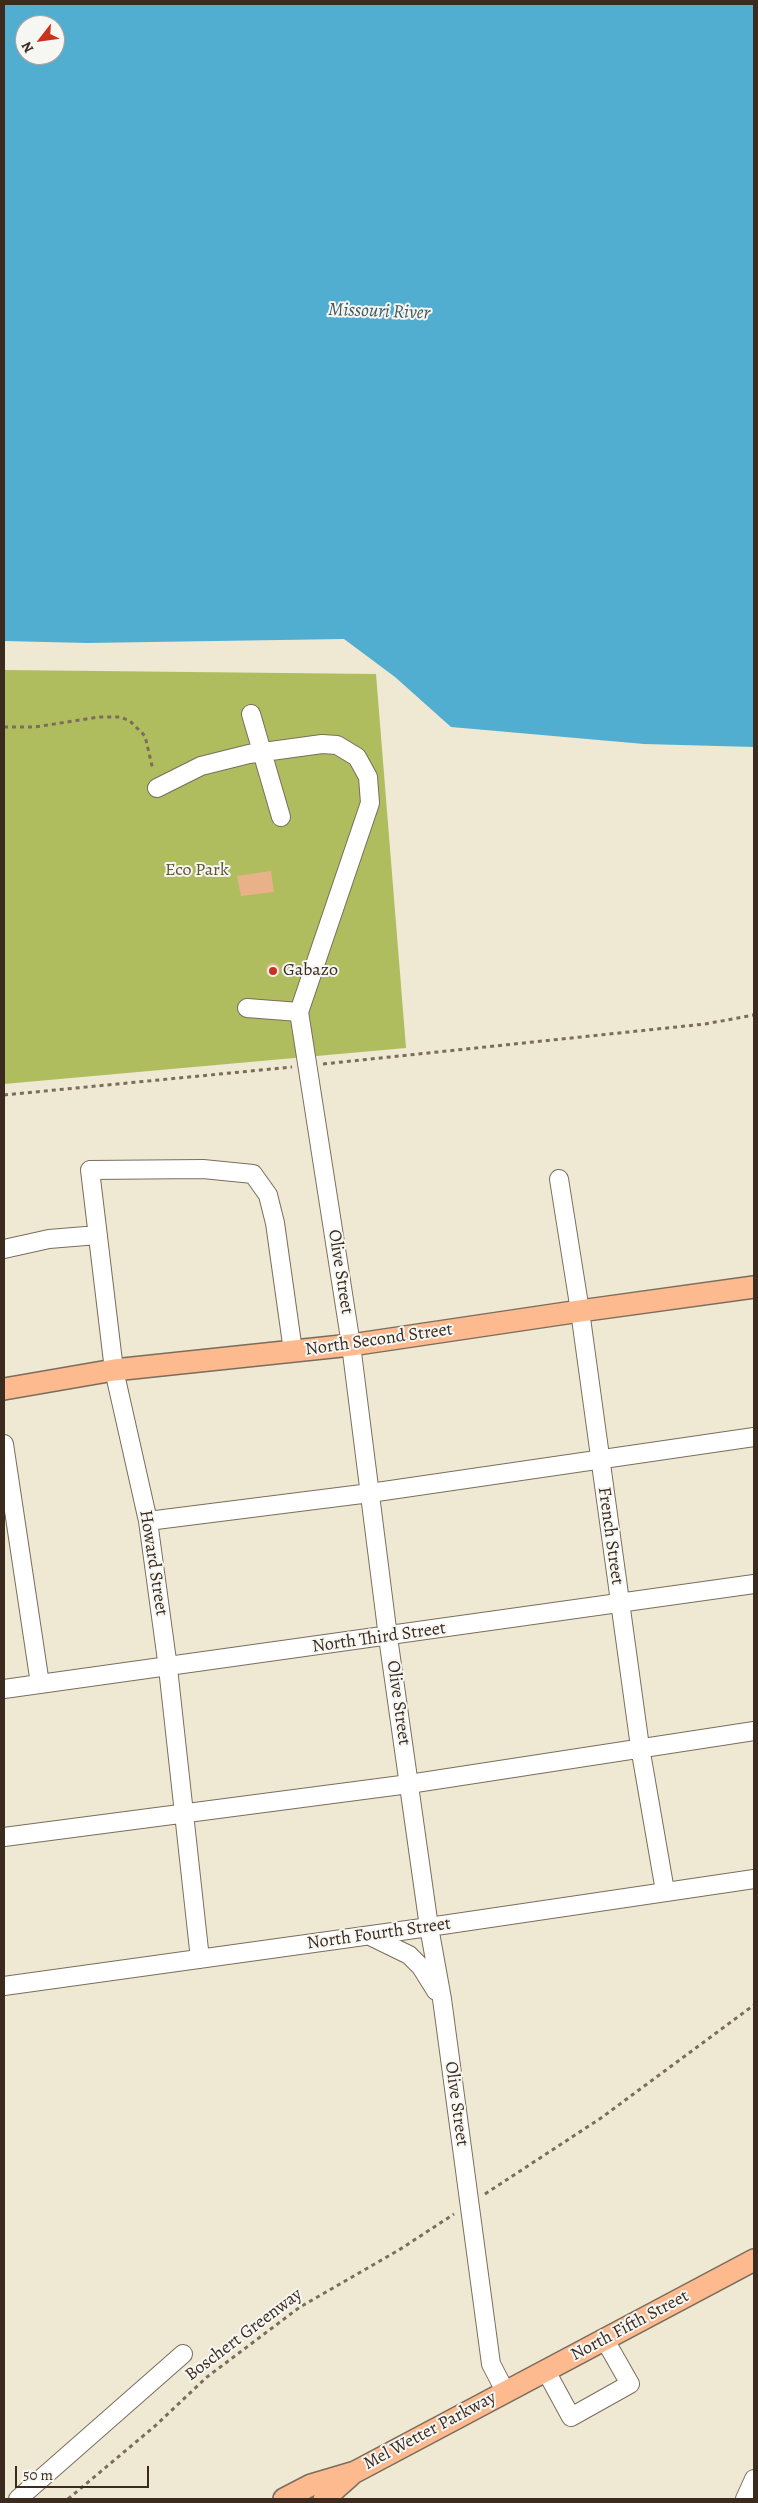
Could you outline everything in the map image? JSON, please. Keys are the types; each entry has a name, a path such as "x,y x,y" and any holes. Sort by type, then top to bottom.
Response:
{"main road":[{"name":"North Second Street","path":"4,1389 114,1370 351,1346 580,1310 754,1287"},
{"name":"North Fifth Street","path":"506,2391 754,2260"},
{"name":"Mel Wetter Parkway","path":"284,2499 311,2485 355,2472 506,2391"},
{"name":"Mel Wetter Parkway","path":"324,2499 355,2472"}],"street":[{"path":"251,714 280,817"},
{"path":"157,788 201,766 261,752 322,744 337,745 357,757 368,777 370,803 299,1012 247,1008"},
{"name":"Olive Street","path":"299,1012 351,1346 388,1637 429,1927 442,1999 491,2364 506,2391"},
{"name":"Howard Street","path":"200,1958 168,1668 148,1521 114,1370 90,1170 202,1169 253,1174 268,1194 275,1224 293,1352"},
{"name":"French Street","path":"560,1180 580,1310 618,1602 640,1747 665,1891"},
{"path":"4,1249 50,1239 98,1235"},
{"path":"148,1521 370,1493 754,1437"},
{"path":"4,1444 40,1684"},
{"name":"North Third Street","path":"4,1689 168,1668 754,1584"},
{"path":"4,1837 409,1784 754,1731"},
{"name":"North Fourth Street","path":"4,1986 429,1927 754,1879"},
{"path":"367,1935 409,1955 422,1967 442,1999"},
{"path":"546,2371 570,2417 630,2384 605,2340"},
{"path":"18,2499 183,2354"},
{"path":"745,2499 754,2479"}],"path":[{"path":"4,727 35,726 99,717 120,717 130,721 145,736 157,788"},
{"path":"323,1064 705,1024 754,1015"},
{"path":"4,1095 297,1067"},
{"path":"484,2195 601,2118 754,2005"},
{"name":"Boschert Greenway","path":"68,2499 155,2426 207,2377 300,2307 399,2250 454,2214"}],"green space":[{"name":"Eco Park","path":"4,670 376,674 406,1048 4,1084"}],"water":[{"name":"Missouri River","path":"4,4 754,4 754,747 644,744 451,727 395,677 344,639 87,643 4,641"}],"building":[{"path":"271,871 274,892 241,896 237,876"},
{"name":"Gabazo","path":"273,963 278,965 280,970 278,975 273,977 268,975 266,970 268,965"}],"place":[{"name":"Gabazo","path":"273,971"}]}
